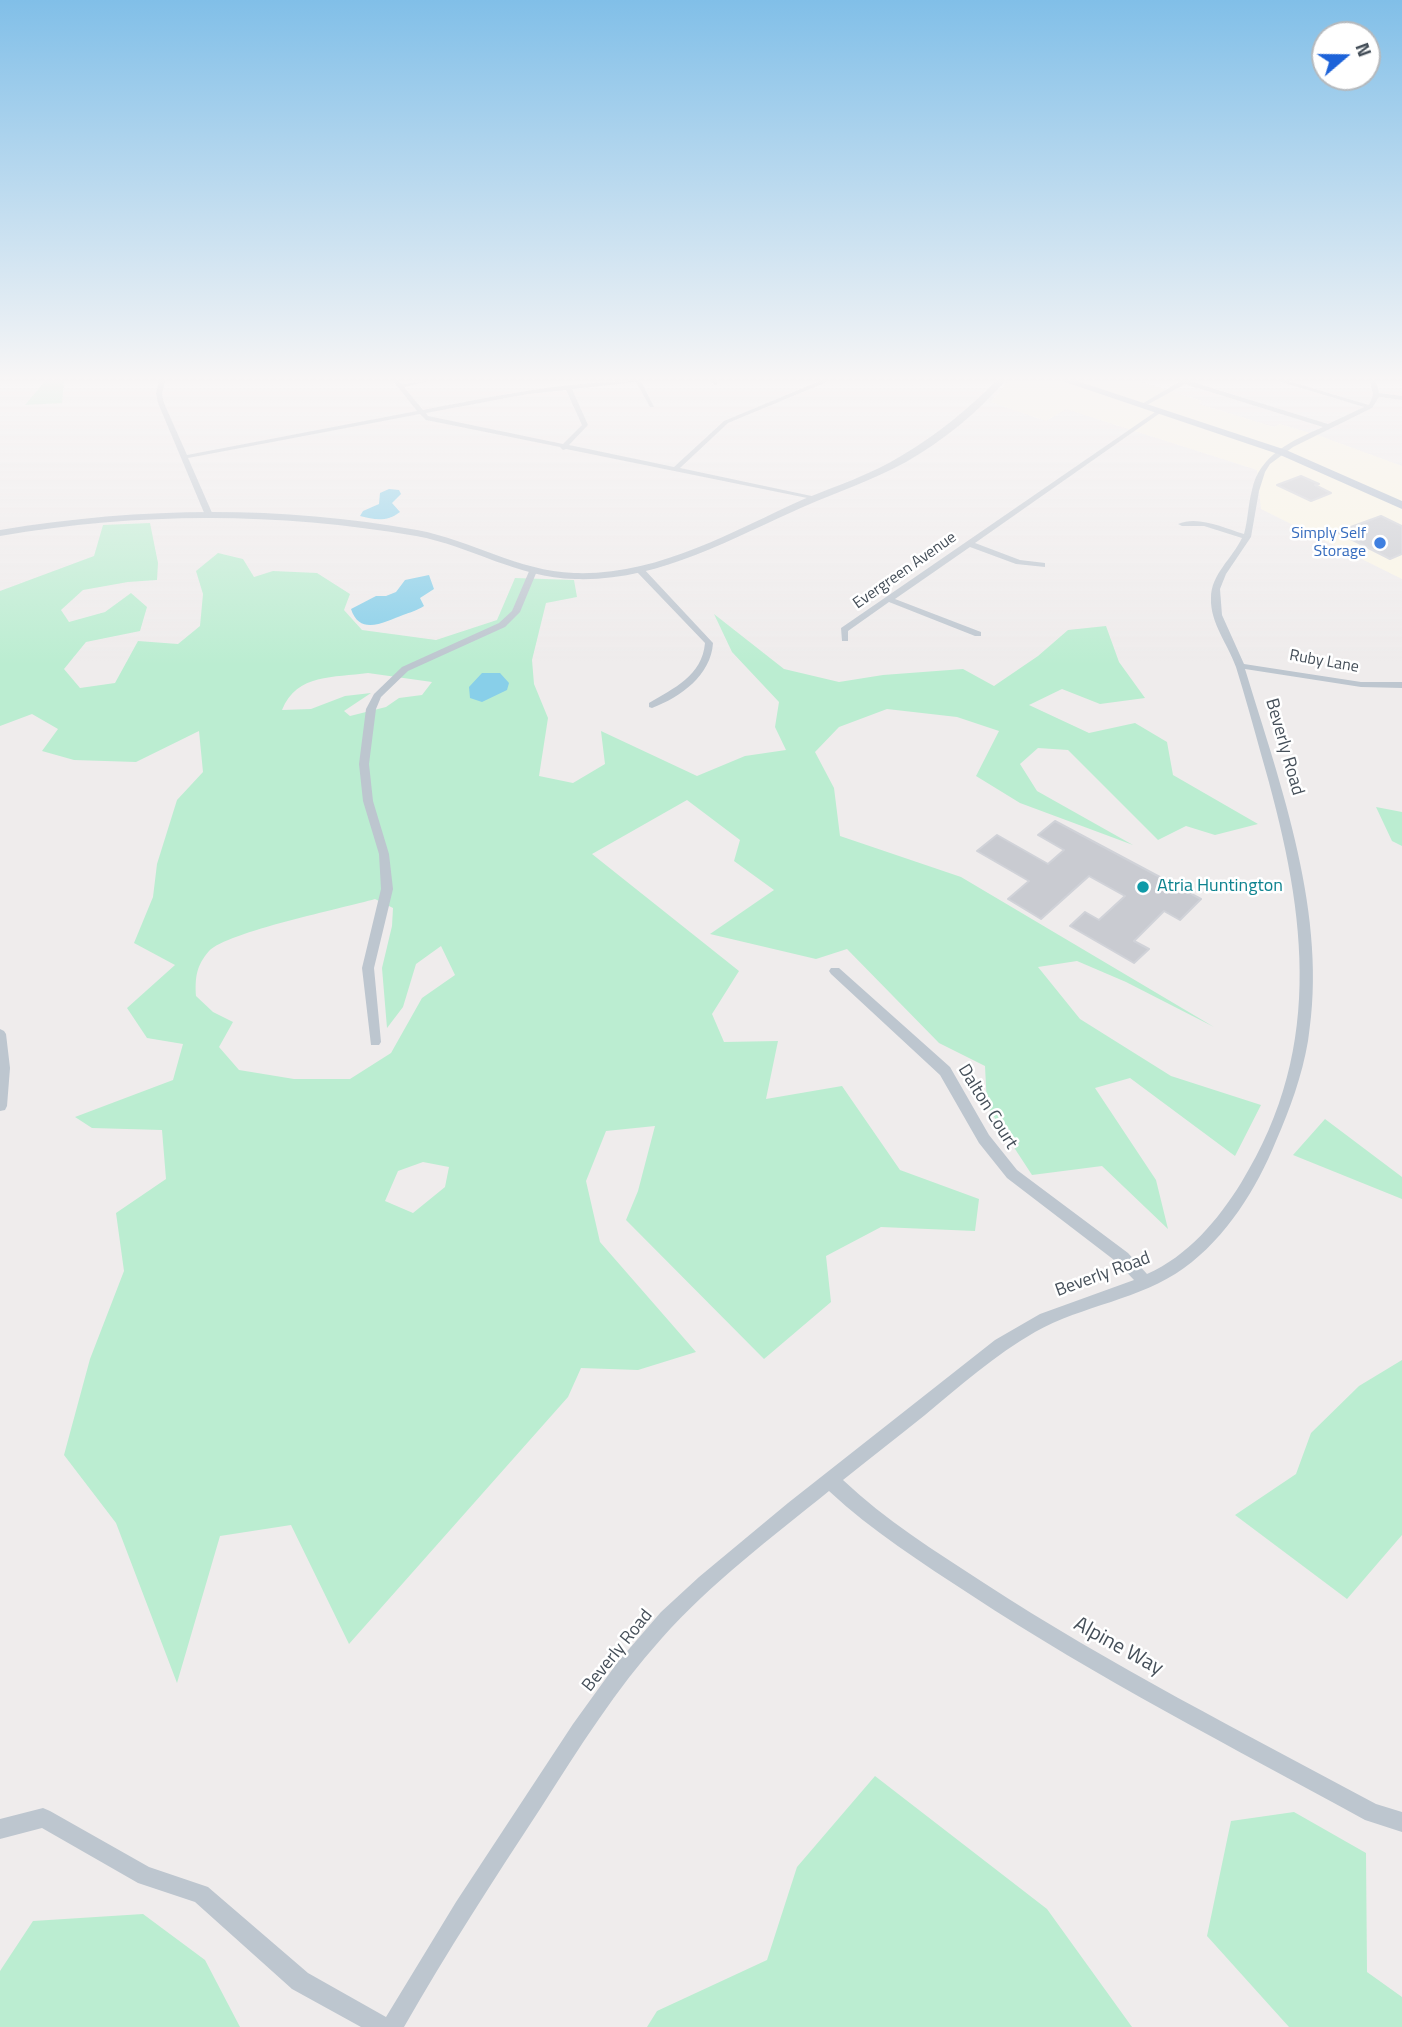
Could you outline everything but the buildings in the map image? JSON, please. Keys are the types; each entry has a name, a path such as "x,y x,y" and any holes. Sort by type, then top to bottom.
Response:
{"main road":[{"path":"1335,476 1402,505"}],"street":[{"path":"193,476 209,515"},
{"path":"703,476 817,498"},
{"path":"0,533 114,519 253,516 420,534 533,571 591,576 640,570 668,562 867,476"},
{"name":"Evergreen Avenue","path":"845,639 844,630 1068,476"},
{"name":"Beverly Road","path":"392,2027 512,1833 622,1671 659,1627 830,1480 1012,1337 1061,1310 1146,1283 1181,1264 1244,1192 1281,1118 1304,1034 1307,979 1297,864 1240,666 1219,619 1214,596 1219,578 1247,537 1255,485 1259,476"},
{"path":"1182,524 1204,524 1247,537"},
{"path":"970,544 1020,562 1042,565"},
{"path":"640,570 709,643 708,658 698,673 652,705"},
{"path":"375,1042 368,968 387,889 384,854 368,802 364,764 371,709 377,696 405,669 502,625 516,612 533,571"},
{"path":"888,599 978,635"},
{"name":"Ruby Lane","path":"1240,666 1296,672 1378,687 1402,685"},
{"path":"1378,687 1383,699"},
{"name":"Dalton Court","path":"835,971 944,1071 984,1139 1004,1166 1123,1258 1146,1283"},
{"path":"0,1034 4,1068 0,1106"},
{"name":"Alpine Way","path":"830,1480 849,1499 898,1535 1023,1620 1373,1813 1402,1822"},
{"path":"0,1829 43,1818 145,1876 201,1894 300,1981 383,2027"}],"shaded area":[{"path":"1258,476 1402,476 1402,579 1261,509"}],"green space":[{"path":"150,523 158,563 157,580 83,590 61,610 69,622 105,612 131,593 147,607 140,631 86,642 64,669 80,688 115,683 138,641 178,644 200,626 203,594 196,571 218,553 243,559 254,577 273,571 317,573 350,594 344,610 362,630 436,640 497,620 515,578 574,580 577,597 546,603 532,660 534,684 548,718 539,776 573,783 605,764 601,731 697,776 745,756 786,750 775,727 779,702 732,652 714,614 784,669 839,682 883,675 963,669 994,686 1038,656 1068,630 1106,626 1119,662 1145,698 1100,704 1062,689 1029,705 1089,733 1135,723 1167,742 1173,775 1258,824 1215,835 1186,826 1158,840 1068,750 1038,748 1020,764 1037,791 1133,845 1020,803 976,776 999,731 957,717 887,709 839,727 815,752 834,788 840,836 961,877 1214,1027 1126,982 1077,961 1038,967 1080,1019 1171,1076 1261,1105 1235,1156 1130,1078 1095,1088 1156,1180 1168,1229 1102,1166 1032,1175 987,1106 985,1066 939,1043 847,949 816,959 710,934 774,890 734,861 740,840 687,800 592,854 739,971 712,1014 724,1042 778,1041 766,1099 842,1086 900,1170 979,1199 975,1231 881,1227 826,1256 831,1302 764,1359 626,1220 638,1191 655,1126 606,1131 586,1181 600,1242 696,1352 638,1370 581,1368 568,1397 349,1644 291,1525 220,1536 177,1683 116,1523 64,1455 90,1359 124,1271 116,1213 166,1179 162,1130 92,1128 75,1117 173,1080 183,1044 147,1038 127,1008 175,965 134,943 153,897 157,864 177,800 203,772 199,731 136,762 74,760 42,751 58,729 32,714 0,726 0,591 94,556 103,525","holes":["368,673 432,682 422,695 399,698 386,707 350,716 344,711 371,693 345,696 311,709 282,710 297,689 307,683 330,677","375,899 393,908 392,926 382,968 387,1028 403,1007 416,964 441,946 455,975 422,998 391,1053 350,1079 294,1079 239,1070 219,1047 233,1022 213,1012 196,996 197,972 209,951 220,944 287,921","423,1162 449,1167 445,1187 413,1213 385,1201 398,1171"]},
{"path":"1376,807 1402,812 1402,846 1392,841"},
{"path":"1325,1119 1402,1177 1402,1199 1293,1155"},
{"path":"1402,1360 1402,1535 1347,1599 1235,1515 1296,1474 1311,1433 1359,1386"},
{"path":"875,1776 1047,1909 1132,2027 647,2027 657,2011 767,1960 797,1867"},
{"path":"1294,1812 1366,1853 1367,1972 1402,1997 1402,2027 1289,2027 1207,1936 1231,1821"},
{"path":"143,1914 205,1960 240,2027 0,2027 0,1971 33,1921"}],"water":[{"path":"389,489 399,490 401,494 392,503 400,512 381,519 360,516 363,511 379,504 380,493"},
{"path":"429,575 434,589 420,598 424,606 421,608 374,625 361,623 355,618 351,609 376,596 396,592 405,580"},
{"path":"482,673 500,673 509,683 507,690 482,702 470,698 469,687"}],"place":[{"name":"Simply Self Storage","path":"1380,543"},
{"name":"Atria Huntington","path":"1143,887"}]}
